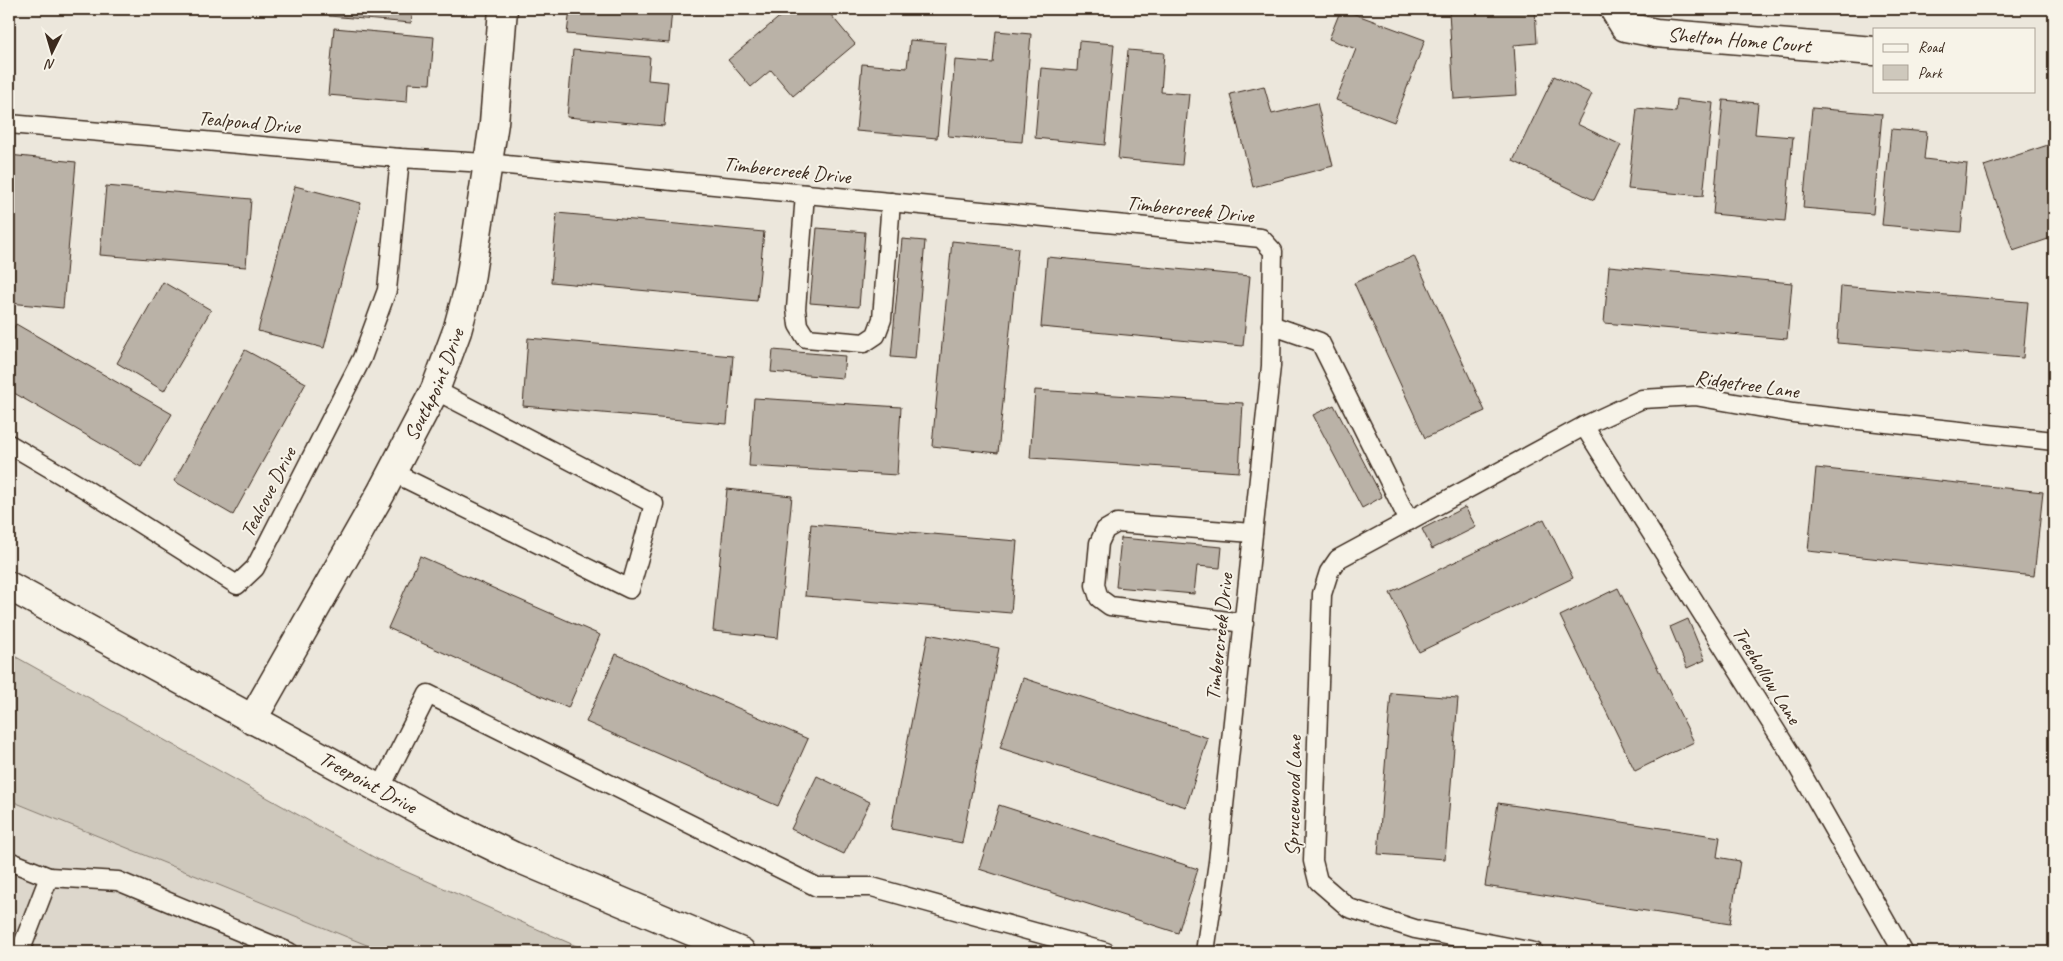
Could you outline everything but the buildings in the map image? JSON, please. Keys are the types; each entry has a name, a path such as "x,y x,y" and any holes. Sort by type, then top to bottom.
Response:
{"street":[{"name":"Southpoint Drive","path":"252,720 392,472 435,390 456,331 469,287 486,163 494,123 503,9"},
{"name":"Shelton Home Court","path":"1614,9 1625,27 1656,33 1873,51"},
{"name":"Treepoint Drive","path":"9,586 428,815 513,856 741,952"}],"lane":[{"name":"Tealpond Drive","path":"9,124 400,158 486,163"},
{"name":"Tealcove Drive","path":"9,444 87,490 237,585 255,568 362,358 387,290 400,158"},
{"name":"Timbercreek Drive","path":"486,163 1261,238 1273,251 1271,366 1219,852 1205,952"},
{"path":"805,194 796,309 798,325 806,338 864,343 876,335 882,319 891,202"},
{"path":"1272,325 1320,342 1409,521"},
{"path":"392,472 630,589 654,504 435,390"},
{"name":"Ridgetree Lane","path":"1329,572 1338,560 1584,426 1642,399 1695,396 1793,413 2054,440"},
{"name":"Treehollow Lane","path":"1584,426 1790,753 1903,952"},
{"path":"1244,623 1110,606 1099,598 1095,585 1099,543 1105,530 1117,523 1253,534"},
{"name":"Sprucewood Lane","path":"1329,572 1322,594 1321,614 1313,861 1318,881 1349,908 1415,929 1534,952"},
{"path":"380,790 428,694 817,887 872,887 1106,952"},
{"path":"9,861 49,877 118,881 289,952"},
{"path":"20,952 49,877"}],"shaded area":[{"path":"9,800 384,952 9,952"}],"green space":[{"path":"9,653 377,859 590,952 384,952 9,800"}]}
